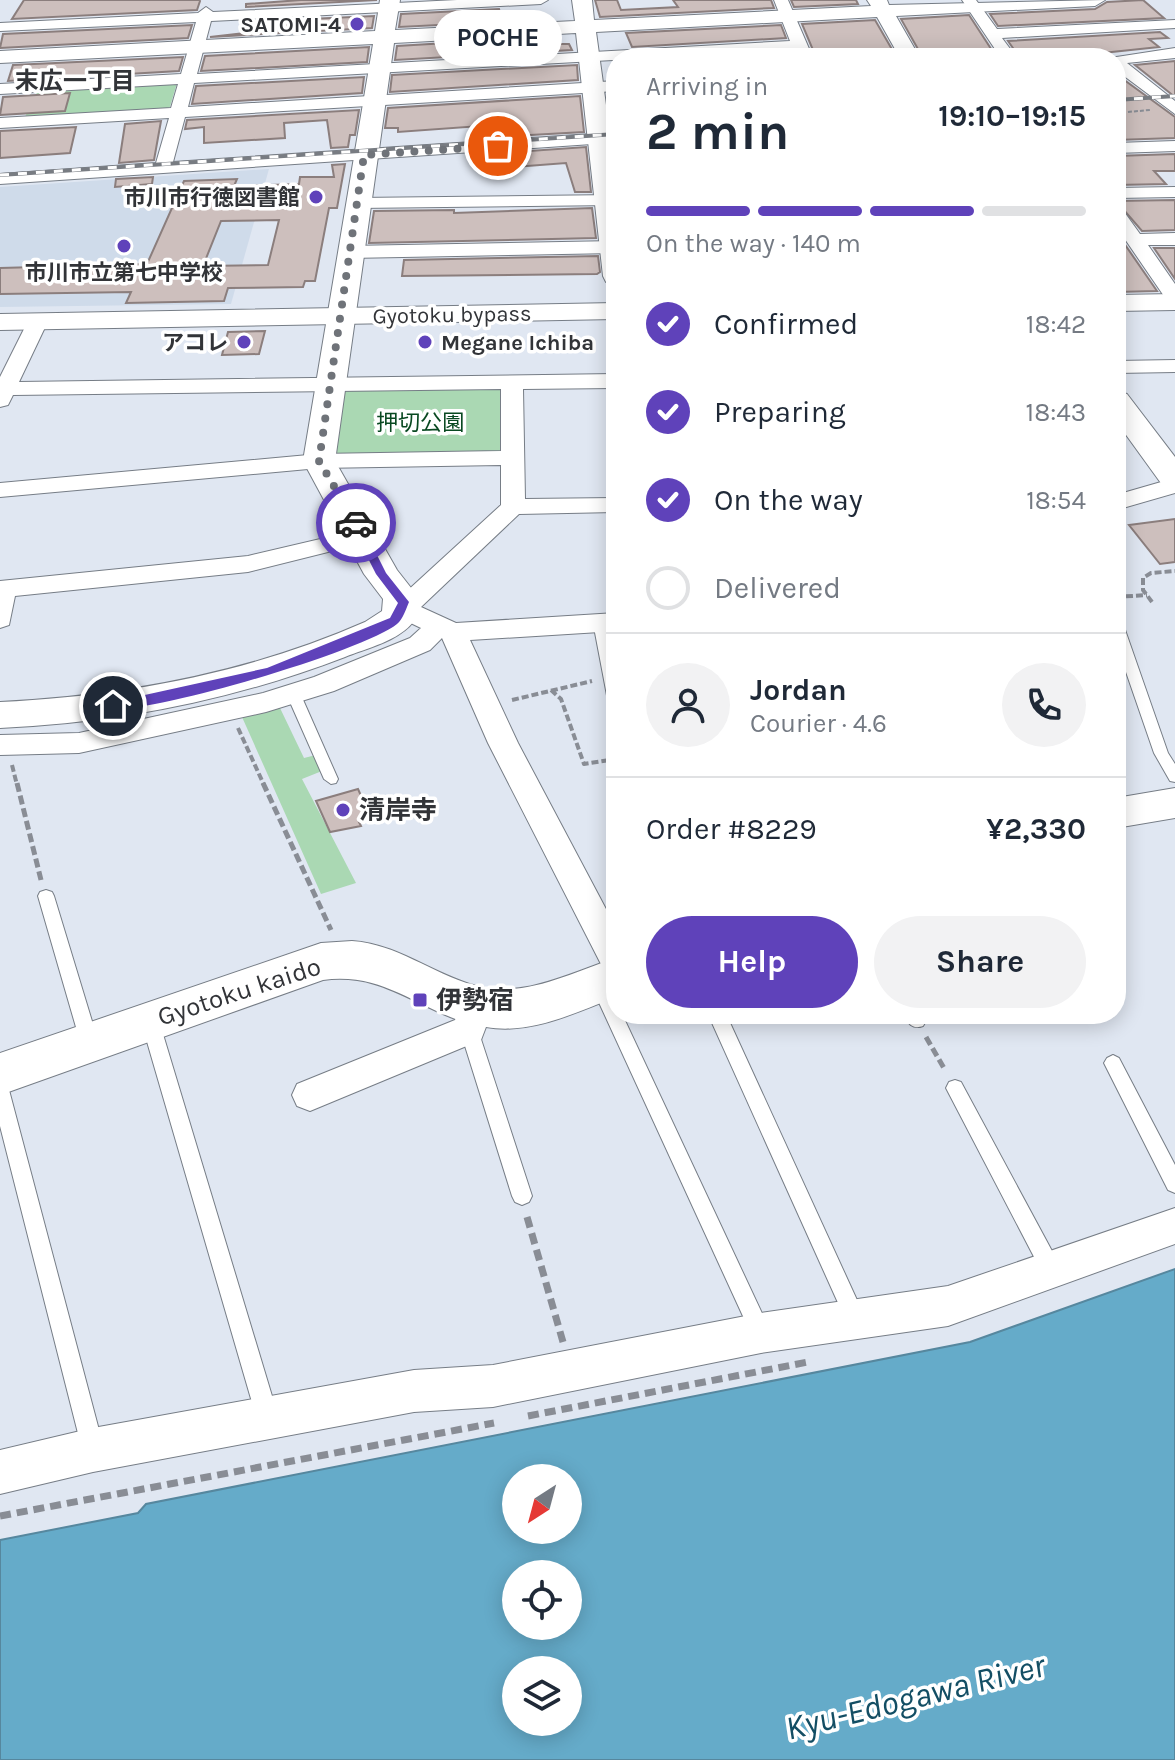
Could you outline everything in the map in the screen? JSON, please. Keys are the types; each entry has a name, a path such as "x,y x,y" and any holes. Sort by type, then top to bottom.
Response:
{"street":[{"path":"164,162 209,0"},
{"path":"0,27 33,18 205,16 389,4 541,0"},
{"path":"582,0 588,57 604,87 606,118"},
{"path":"7,57 585,27 785,8 1095,0"},
{"path":"971,3 1002,48"},
{"path":"389,4 319,461 382,574 401,598 403,609"},
{"path":"880,6 904,48"},
{"path":"785,8 800,48"},
{"path":"33,18 7,57 0,87 606,57"},
{"path":"992,34 1175,24"},
{"path":"1126,60 1175,53"},
{"path":"1126,69 1175,109"},
{"path":"1126,84 1163,81"},
{"path":"19,121 35,87"},
{"path":"0,123 604,87"},
{"path":"0,179 164,162 606,133"},
{"path":"1126,148 1175,146"},
{"path":"0,166 164,162"},
{"path":"1126,193 1175,192"},
{"path":"357,203 606,200"},
{"path":"1126,227 1175,300"},
{"path":"1135,240 1175,239"},
{"path":"349,252 606,247"},
{"path":"1126,302 1175,300"},
{"name":"Gyotoku bypass","path":"0,322 606,311"},
{"path":"38,321 2,392 606,381"},
{"path":"1126,367 1175,366"},
{"path":"512,382 513,507"},
{"path":"1126,418 1174,479 1126,499"},
{"path":"0,490 319,461 511,458"},
{"path":"3,735 82,711 227,684 375,631 395,620 403,609 513,507 606,505"},
{"path":"0,619 2,589 248,564 363,536"},
{"path":"403,609 447,629 606,965"},
{"path":"3,735 79,743 230,709 293,693 420,644 447,629 606,622"},
{"path":"1126,811 1175,803"},
{"name":"Gyotoku kaido","path":"0,1074 296,968 344,959 381,964 444,996 473,1018 527,1007 606,976"},
{"path":"310,1095 473,1018"},
{"path":"0,1472 93,1450 414,1391 493,1386 761,1333 948,1306 1175,1226"}],"lane":[{"path":"1126,653 1161,753 1175,777"},
{"path":"293,693 331,779"},
{"path":"46,896 89,1041"},
{"path":"473,1018 522,1196"},
{"path":"150,1021 268,1417"},
{"path":"631,1024 761,1333"},
{"path":"722,1024 856,1319"},
{"path":"1113,1063 1175,1184"},
{"path":"955,1088 1052,1271"},
{"path":"0,1090 93,1450"}],"path":[{"path":"1152,602 1141,583 1143,578 1151,573 1175,571"},
{"path":"1126,596 1147,595"},
{"path":"485,705 606,678"},
{"path":"550,689 561,699 584,764 606,761"},
{"path":"230,709 344,959"},
{"path":"3,735 46,896"},
{"path":"918,1024 955,1088"},
{"path":"522,1196 571,1370"}],"shaded area":[{"name":"市川市立第七中学校","path":"269,169 231,304 0,307 0,187"}],"green space":[{"path":"177,83 169,110 25,117 37,92"},
{"name":"押切公園","path":"496,387 504,390 505,450 496,454 338,456 332,453 339,393 346,389"},
{"path":"280,708 304,758 316,755 322,771 302,779 356,883 321,894 242,717"}],"water":[{"name":"Kyu-Edogawa River","path":"1175,1269 1175,1760 0,1760 0,1540 138,1513 146,1504 970,1342"}],"building":[{"path":"24,0 200,1 197,10 12,19"},
{"path":"377,0 246,7 246,4"},
{"path":"595,0 617,0 621,10 678,7 673,0 771,0 774,8 600,17"},
{"path":"791,0 856,0 858,4 794,7"},
{"path":"1143,0 1164,18 998,26 990,14 1095,9 1107,2"},
{"path":"499,9 501,16 541,14 543,20 399,27 401,14"},
{"path":"969,15 990,48 917,48 901,19"},
{"path":"374,16 372,28 210,37 245,33 245,22"},
{"path":"875,20 891,48 812,48 802,24"},
{"path":"192,25 188,38 0,48 3,34"},
{"path":"781,25 786,38 632,47 626,33"},
{"path":"1160,32 1168,38 1149,39 1159,47 1126,50 1126,48 1013,48 1008,41"},
{"path":"550,37 553,44 569,44 572,50 395,60 397,46"},
{"path":"369,47 367,62 201,71 205,56"},
{"path":"183,57 179,71 8,81 13,65"},
{"path":"1175,61 1175,97 1135,65"},
{"path":"577,65 578,80 390,92 392,75"},
{"path":"364,77 362,93 192,104 196,86"},
{"path":"1126,81 1175,117 1175,138 1126,140"},
{"path":"70,93 65,111 0,115 3,97"},
{"path":"580,96 584,132 497,137 494,125 398,132 398,128 385,128 388,108"},
{"path":"359,110 355,135 350,135 348,147 331,148 327,120 284,123 285,138 204,143 204,127 185,129 187,120"},
{"path":"161,121 154,160 119,163 125,124"},
{"path":"76,127 70,153 0,158 0,131"},
{"path":"586,147 591,192 575,192 566,163 514,167 505,165 501,153"},
{"path":"1175,154 1175,171 1154,171 1166,184 1126,185 1126,156"},
{"path":"345,164 337,208 329,208 315,281 305,281 303,287 228,288 224,301 126,303 131,292 0,294 0,268 147,264 184,181 237,179 234,186 299,184 300,177 334,177 332,165","holes":["279,220 268,265 203,266 221,221"]},
{"path":"153,177 152,184 115,187 116,179"},
{"path":"1175,200 1175,230 1142,231 1126,213 1126,201"},
{"path":"592,208 596,238 369,243 374,211 454,210 454,213"},
{"path":"1126,246 1157,291 1126,292"},
{"path":"1154,248 1175,248 1175,279"},
{"path":"598,256 600,272 597,274 402,276 404,260"},
{"name":"アコレ","path":"265,331 259,354 222,355 228,332"},
{"path":"1175,519 1175,562 1160,564 1129,525"},
{"name":"清岸寺","path":"358,789 371,818 359,822 361,826 330,832 316,801"}],"railway":[{"path":"1126,99 1175,96"},
{"path":"0,175 606,135"}],"way so far":[{"path":"356,523 319,461 364,155 498,146"}],"place":[{"name":"SATOMI-4","path":"357,24"},
{"name":"POCHE","path":"498,146"},
{"name":"市川市行徳図書館","path":"316,197"},
{"name":"市川市立第七中学校","path":"124,246"},
{"name":"アコレ","path":"244,342"},
{"name":"Megane Ichiba","path":"425,342"},
{"name":"清岸寺","path":"343,810"},
{"name":"伊勢宿","path":"420,1000"}],"district":[{"name":"末広一丁目","path":"75,81"}],"route":[{"path":"113,706 227,684 271,671 375,631 395,620 404,602 382,574 356,523"}]}
